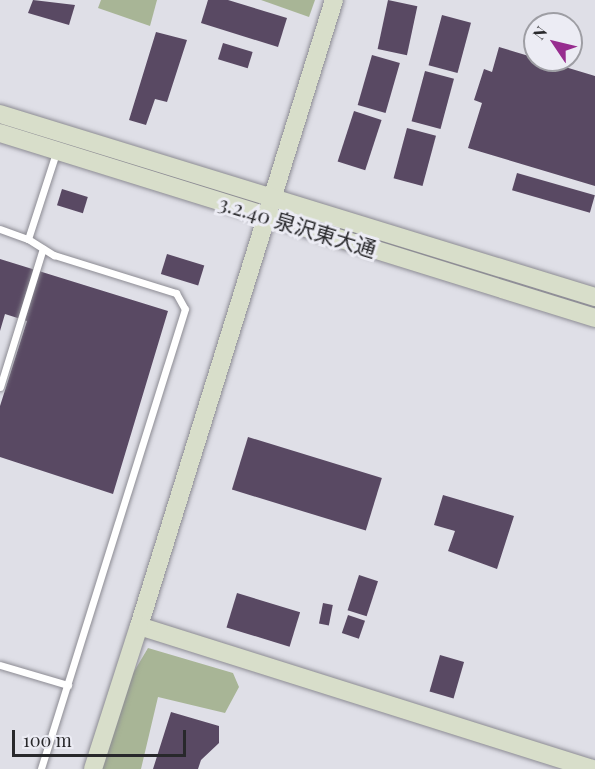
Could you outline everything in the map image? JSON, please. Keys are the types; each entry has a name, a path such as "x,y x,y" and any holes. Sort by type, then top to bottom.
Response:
{"street":[{"path":"93,769 334,0"},
{"name":"3.2.40 泉沢東大通","path":"0,114 595,318"},
{"name":"3.2.40 泉沢東大通","path":"0,133 595,297"},
{"path":"139,626 593,769 595,762"}],"lane":[{"path":"28,239 57,150"},
{"path":"0,229 28,239 43,248 176,293 185,309 41,769"},
{"path":"0,387 43,248"},
{"path":"0,664 68,685"}],"green space":[{"path":"101,0 157,0 150,26 98,8"},
{"path":"261,0 315,0 309,17"},
{"path":"148,648 233,673 239,687 225,713 158,697 141,769 98,769 126,685"}],"building":[{"path":"33,0 75,5 69,25 28,13"},
{"path":"208,0 228,0 287,18 278,47 201,23"},
{"path":"388,0 417,6 407,55 378,49"},
{"path":"442,15 471,23 458,73 429,65"},
{"path":"156,32 187,40 167,102 155,99 146,125 129,120"},
{"path":"223,43 253,52 248,68 218,59"},
{"path":"499,47 523,54 523,72 582,72 595,76 595,186 468,148 482,103 474,100 484,69 492,72"},
{"path":"372,55 400,63 386,113 358,105"},
{"path":"425,71 454,79 441,129 412,121"},
{"path":"354,111 382,120 365,170 338,161"},
{"path":"407,128 436,136 423,186 394,178"},
{"path":"517,173 595,195 590,213 512,190"},
{"path":"62,189 88,197 83,213 57,205"},
{"path":"167,254 204,265 198,285 161,274"},
{"path":"0,259 168,311 113,494 0,457 0,406 27,321 5,314 0,331"},
{"path":"248,437 382,478 366,531 232,490"},
{"path":"443,495 514,516 497,569 448,551 455,531 434,525"},
{"path":"359,575 378,581 367,616 348,610"},
{"path":"237,593 300,612 290,647 226,627"},
{"path":"323,603 333,605 329,626 319,624"},
{"path":"348,615 365,621 359,639 342,633"},
{"path":"440,655 464,662 454,698 430,692"},
{"path":"171,712 219,726 219,743 201,760 198,769 153,769"}]}
